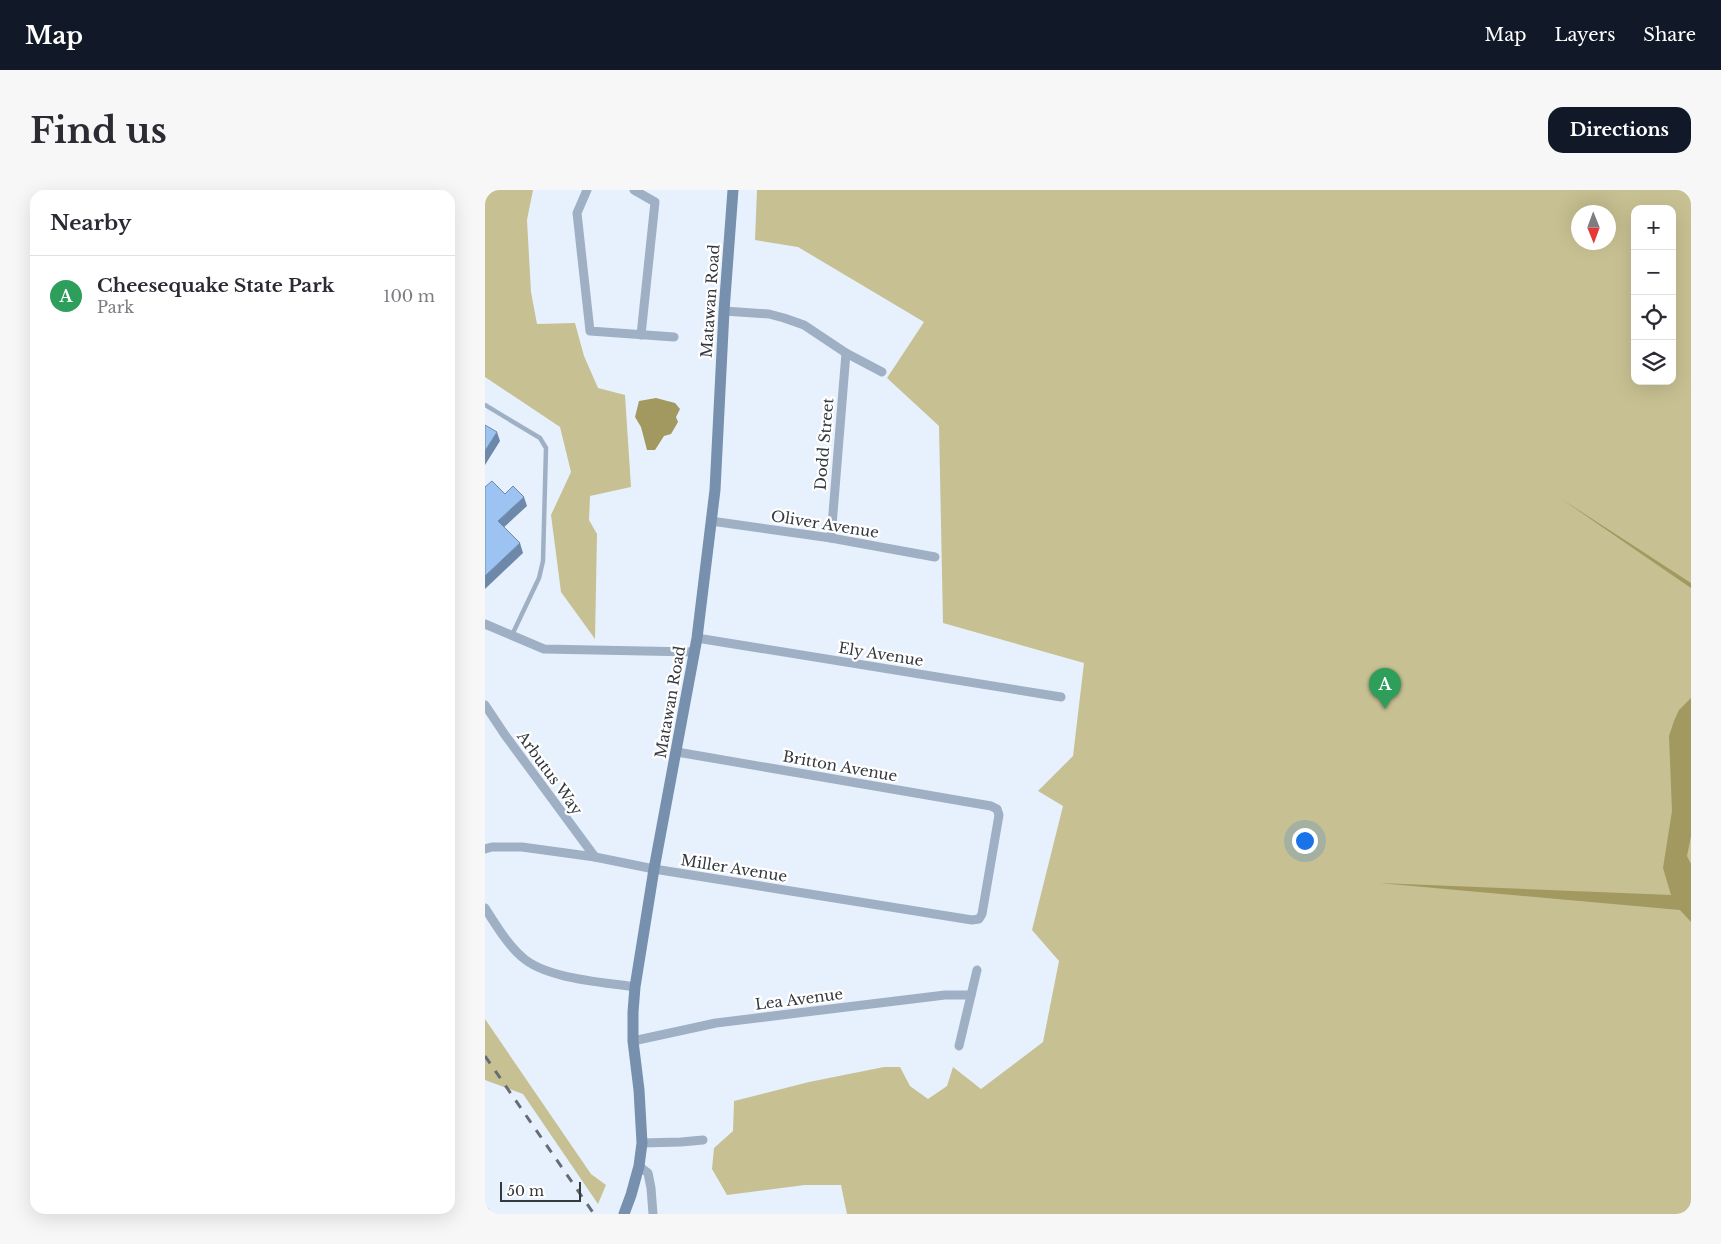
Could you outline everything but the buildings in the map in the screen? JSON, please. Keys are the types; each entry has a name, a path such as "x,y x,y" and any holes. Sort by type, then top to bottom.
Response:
{"main road":[{"name":"Matawan Road","path":"624,1214 639,1166 642,1143 639,1090 633,1041 635,987 654,869 697,638 715,490 724,311 733,190"}],"street":[{"path":"587,190 577,213 589,331 674,337"},
{"path":"634,190 655,202 641,335"},
{"path":"724,311 769,314 784,318 804,326 882,372"},
{"name":"Dodd Street","path":"831,538 847,353"},
{"name":"Oliver Avenue","path":"711,521 831,538 935,557"},
{"path":"485,624 544,649 694,652"},
{"name":"Ely Avenue","path":"697,638 1061,697"},
{"name":"Arbutus Way","path":"485,704 505,735 595,857"},
{"name":"Britton Avenue","path":"677,752 991,806 997,809 999,815 998,824 982,914 979,919"},
{"name":"Miller Avenue","path":"485,849 523,847 595,857 654,869 971,920 979,919"},
{"path":"485,908 511,946 522,958 538,968 561,975 635,987"},
{"path":"959,1046 977,970"},
{"name":"Lea Avenue","path":"633,1041 716,1023 945,995 971,996"},
{"path":"642,1143 703,1140"},
{"path":"639,1166 648,1173 653,1214"}],"lane":[{"path":"485,405 540,438 545,448 543,561 539,578 511,636"}],"shaded area":[{"path":"485,190 533,190 527,220 531,292 537,324 575,323 584,356 598,388 625,395 631,487 590,496 589,520 597,534 595,639 561,592 551,515 571,472 560,427 485,377"},
{"path":"757,190 1691,190 1691,1214 847,1214 841,1185 805,1185 727,1195 712,1169 714,1148 733,1131 734,1101 809,1082 884,1067 900,1067 910,1086 928,1099 947,1086 953,1067 981,1089 1043,1042 1059,961 1032,930 1063,806 1038,791 1073,756 1084,663 943,623 939,426 887,378 924,322 798,247 755,240"},
{"path":"656,398 675,403 680,409 676,417 678,422 671,434 664,436 655,450 647,450 641,427 635,417 639,401"},
{"path":"1560,498 1691,583 1691,588"},
{"path":"1691,698 1691,836 1687,856 1691,864 1691,922 1680,910 1379,883 1671,895 1663,868 1672,811 1669,736 1679,710"},
{"path":"485,1019 591,1174 606,1185 598,1204 523,1094 485,1080"}],"railway":[{"path":"485,1056 594,1214"}],"place":[{"name":"Cheesequake State Park","path":"1385,709"}]}
